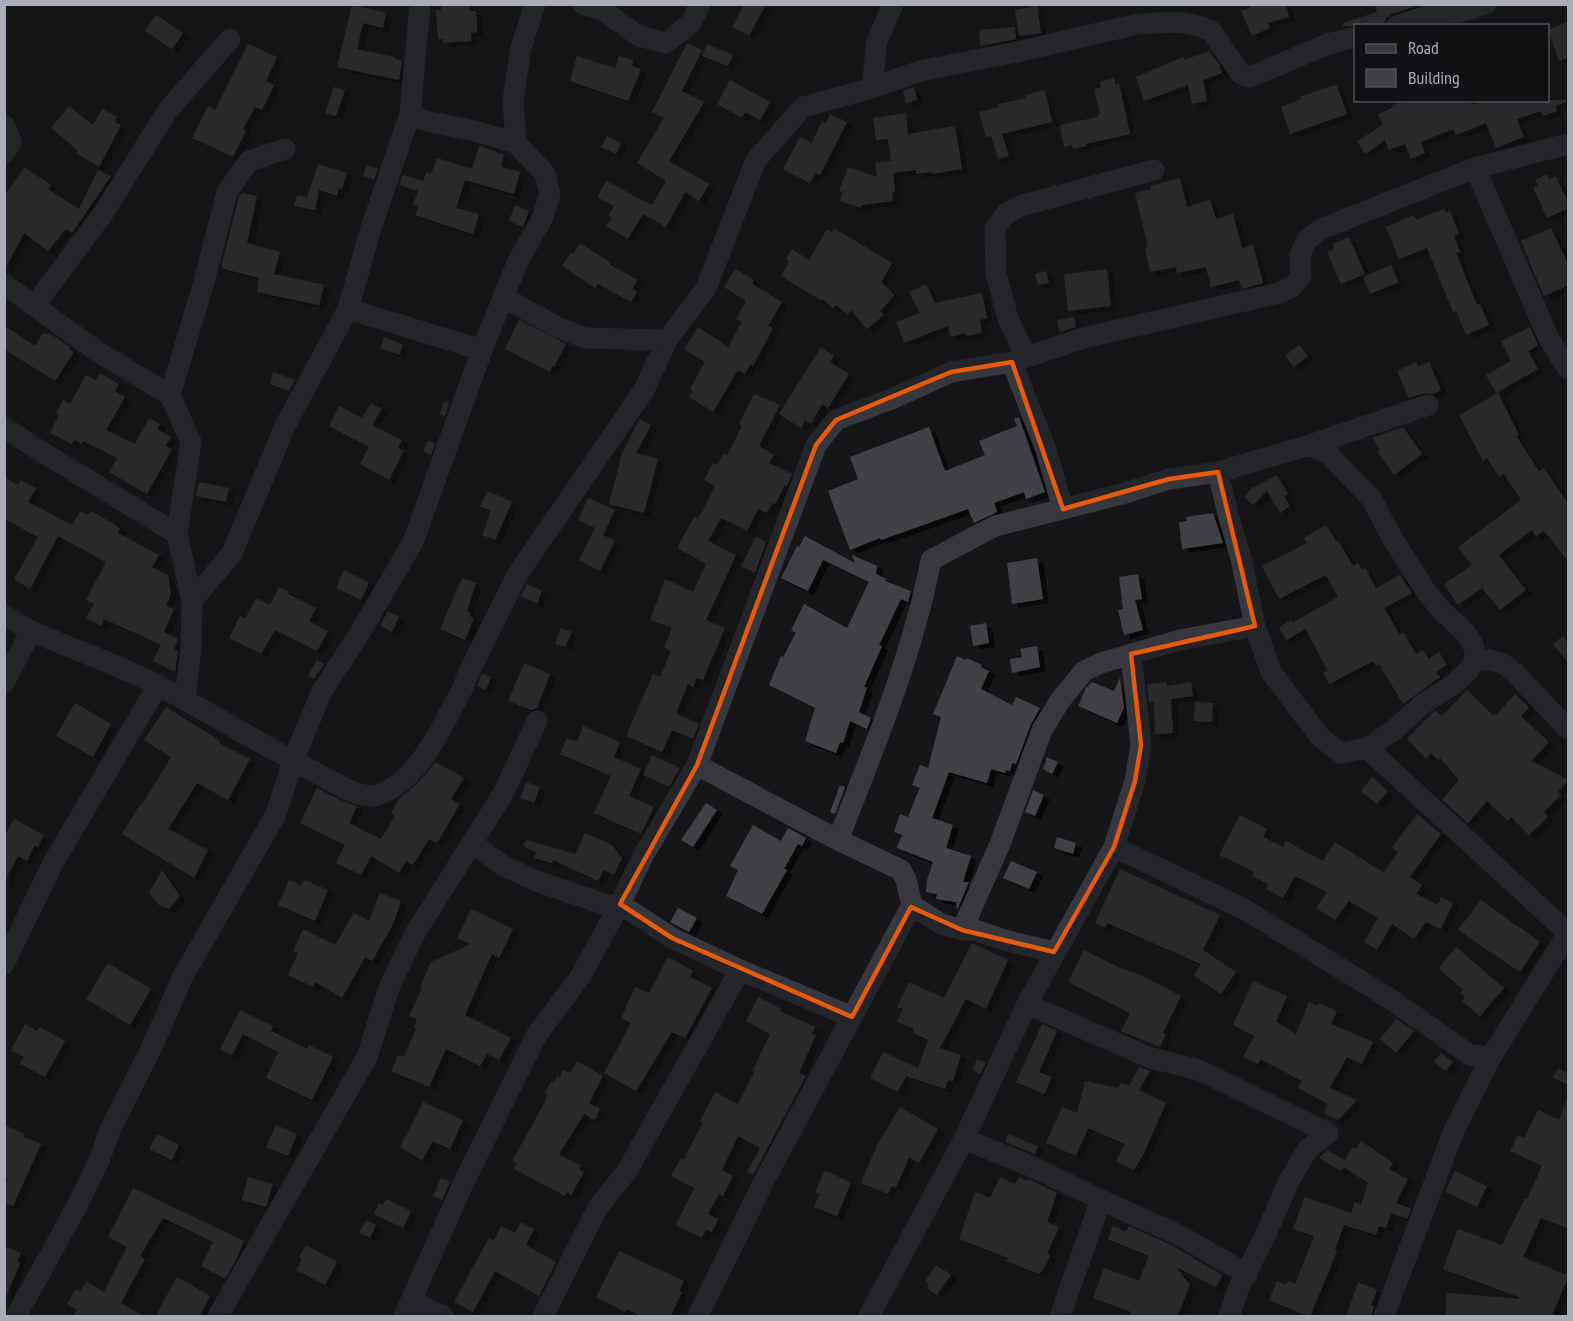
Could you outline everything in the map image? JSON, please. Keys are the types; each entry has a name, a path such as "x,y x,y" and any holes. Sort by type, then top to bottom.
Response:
{"street":[{"path":"192,601 232,553 285,426 348,309 371,228 410,114 420,4"},
{"path":"516,143 513,100 521,48 535,4"},
{"path":"583,4 602,10 639,36 666,43 691,23 700,4"},
{"path":"872,88 877,41 893,4"},
{"path":"1400,24 1432,9 1457,13 1486,4"},
{"path":"4,615 31,631 158,685 292,761 364,797 386,792 412,771 423,758 463,688 517,574 644,390 667,340 706,288 756,160 803,107 872,88 920,71 1022,51 1138,24 1179,22 1210,31 1241,74 1250,77 1328,44 1354,38"},
{"path":"35,305 105,212 168,110 230,39"},
{"path":"16,1317 99,1161 110,1130 151,1049 183,976 276,814 292,761 322,691 413,542 503,297 518,261 542,219 550,194 544,174 516,143 475,131 426,121 410,114"},
{"path":"4,125 11,142 4,153"},
{"path":"443,1317 408,1309 463,1184 536,1036 580,977 643,856 698,765 816,445 836,420 894,398 951,372 1019,359 1083,338 1279,293 1293,286 1301,276 1300,255 1307,240 1321,229 1475,168 1569,144"},
{"path":"170,395 204,282 227,192 249,161 285,149"},
{"path":"1475,168 1548,337 1569,369"},
{"path":"1063,509 996,273 994,229 1006,214 1020,206 1154,170"},
{"path":"4,284 98,352 170,395 191,442 177,534 192,601 191,647 185,699"},
{"path":"503,297 555,326 585,338 667,340"},
{"path":"348,309 482,350"},
{"path":"838,840 892,700 923,603 932,560 995,526 1169,479 1218,472 1310,445 1428,405"},
{"path":"4,427 177,534"},
{"path":"1218,472 1241,558 1255,626 1271,672 1320,737 1341,753 1367,748 1394,730 1424,703 1454,684 1469,670 1476,657 1473,645 1465,632 1441,610 1425,590 1394,541 1371,498 1328,454 1310,445"},
{"path":"962,930 1000,844 1042,730 1084,670 1180,640 1255,626"},
{"path":"4,683 31,631"},
{"path":"869,1317 964,1138 1054,952 1114,847 1135,781 1141,746 1131,654"},
{"path":"1476,657 1502,663 1515,673 1569,729"},
{"path":"4,964 53,863 158,685"},
{"path":"218,1317 367,1057 389,988 414,935 504,792 537,721"},
{"path":"1367,748 1568,933 1491,1057 1453,1133 1384,1317"},
{"path":"698,765 838,840 901,870 912,905 765,1179 698,1317"},
{"path":"472,843 502,865 536,881 607,905 620,904 672,938 740,970 852,1017"},
{"path":"1114,847 1244,909 1392,1000 1470,1055 1491,1057"},
{"path":"912,905 941,924 962,930 975,930 1007,941 1054,952"},
{"path":"543,1317 598,1207 627,1171 740,970"},
{"path":"1027,1004 1148,1057 1199,1070 1328,1133 1307,1150 1289,1182 1239,1287 1229,1317"},
{"path":"964,1138 1033,1167 1179,1235 1247,1274"},
{"path":"1060,1317 1101,1200"}],"highlighted area":[{"path":"1012,362 1063,509 1169,479 1218,472 1255,626 1131,654 1141,745 1135,781 1114,847 1054,952 962,930 911,907 852,1017 672,938 620,904 697,765 816,445 836,420 951,372"}],"building":[{"path":"469,4 470,11 476,11 477,27 477,32 471,33 471,41 443,43 443,39 438,39 436,10 441,10 441,5"},
{"path":"744,4 766,4 749,36 732,27"},
{"path":"1250,4 1286,4 1289,17 1268,23 1270,28 1252,36 1241,11 1250,8"},
{"path":"1375,4 1412,4 1413,7 1392,14 1386,18 1384,24 1343,26 1343,23 1377,12"},
{"path":"352,5 386,13 383,28 363,23 357,49 395,57 402,61 399,80 337,67"},
{"path":"1037,6 1041,33 1019,36 1015,10"},
{"path":"156,15 183,33 172,49 145,31"},
{"path":"1569,21 1569,57 1559,61 1549,30"},
{"path":"1015,27 1016,39 980,46 979,30"},
{"path":"687,43 702,50 682,91 704,102 669,161 709,184 699,201 685,192 666,227 643,214 628,239 606,226 612,218 608,216 614,206 597,197 606,181 652,205 666,181 637,163 664,118 652,112"},
{"path":"248,44 277,57 266,81 274,85 262,110 255,107 243,129 246,131 233,157 192,138 208,106 215,110"},
{"path":"707,44 733,55 728,66 702,56"},
{"path":"1209,51 1219,64 1222,73 1203,80 1207,101 1192,104 1188,85 1144,101 1136,77 1183,57 1184,60"},
{"path":"577,56 615,68 619,56 633,60 632,66 641,69 628,101 570,81"},
{"path":"1114,78 1116,85 1119,83 1130,134 1073,149 1072,145 1064,147 1060,125 1098,117 1097,115 1100,114 1094,89 1101,88 1100,82"},
{"path":"730,80 770,102 760,120 745,112 742,118 717,104"},
{"path":"1334,85 1337,86 1347,114 1290,134 1281,107 1301,99 1300,97"},
{"path":"334,87 345,90 336,116 325,113"},
{"path":"914,87 917,100 906,103 903,91"},
{"path":"1045,90 1052,122 1002,134 1009,156 998,159 991,136 986,137 979,112"},
{"path":"1566,100 1555,106 1557,111 1543,116 1541,111 1517,119 1524,137 1496,148 1486,123 1456,135 1453,129 1421,142 1425,153 1411,159 1405,144 1389,150 1385,140 1365,154 1357,141 1383,125 1378,114 1400,102 1403,104 1408,102 1471,102 1472,105 1479,102"},
{"path":"69,106 93,125 102,109 117,117 115,122 121,125 99,167 76,153 77,150 51,128"},
{"path":"906,113 908,134 955,126 962,169 932,174 932,172 916,174 916,170 893,173 895,192 892,192 893,201 862,205 861,208 840,201 843,192 839,191 848,167 877,177 875,163 891,161 888,139 876,140 873,118"},
{"path":"830,114 847,122 820,175 816,173 810,183 783,169 800,137 812,143 822,121 826,123"},
{"path":"607,136 621,143 616,154 601,147"},
{"path":"479,146 504,155 501,167 520,172 514,194 465,180 456,208 479,214 473,234 415,215 418,207 413,205 418,191 399,185 403,175 423,181 426,172 431,174 437,158 472,169"},
{"path":"318,164 347,173 342,189 339,188 337,196 319,190 315,210 294,206 297,195 307,197"},
{"path":"367,165 378,169 374,180 363,176"},
{"path":"24,167 51,185 48,189 79,209 98,170 111,176 72,233 66,229 48,251 24,233 4,271 4,197"},
{"path":"1547,174 1549,180 1556,177 1569,208 1547,218 1533,187 1538,185 1535,180"},
{"path":"1180,178 1187,207 1210,200 1216,219 1233,214 1242,248 1253,245 1263,283 1242,289 1239,280 1211,287 1206,267 1177,273 1176,267 1150,272 1145,248 1148,247 1135,193 1151,189 1150,186"},
{"path":"242,193 257,196 247,243 280,252 274,274 324,285 319,305 257,292 259,278 221,268 239,197"},
{"path":"515,205 529,211 523,227 509,221"},
{"path":"1444,209 1446,213 1450,211 1459,234 1454,236 1460,252 1456,253 1477,305 1480,304 1489,325 1466,335 1456,311 1453,312 1427,248 1399,259 1386,227 1414,215 1416,220"},
{"path":"834,228 892,263 881,282 895,295 880,311 884,315 867,329 851,310 848,315 836,305 833,308 781,276 789,262 786,259 792,249 809,260 827,229 832,232"},
{"path":"1551,228 1569,266 1569,285 1544,296 1521,241"},
{"path":"1349,237 1365,274 1341,284 1327,252 1334,249 1333,244"},
{"path":"580,243 611,263 610,265 638,280 632,289 637,292 631,302 598,284 595,288 562,266"},
{"path":"1391,265 1399,282 1370,294 1363,277"},
{"path":"735,269 754,280 752,284 782,302 768,326 773,328 753,366 750,364 745,374 738,370 713,412 689,397 693,391 690,389 705,362 684,349 698,327 728,347 742,322 736,319 746,301 724,287"},
{"path":"1107,269 1111,306 1068,311 1064,274"},
{"path":"1046,271 1049,283 1038,285 1035,274"},
{"path":"926,284 935,303 982,293 987,318 980,320 982,333 966,336 966,333 950,337 948,326 904,343 896,322 920,313 909,292"},
{"path":"1074,317 1076,327 1060,332 1057,320"},
{"path":"519,320 566,344 550,372 505,349"},
{"path":"4,326 35,346 43,333 48,335 49,333 70,347 69,349 74,352 55,381 4,349"},
{"path":"1530,327 1538,345 1528,351 1538,369 1496,393 1486,375 1511,361 1501,341"},
{"path":"384,337 403,345 399,355 380,348"},
{"path":"1299,345 1308,356 1294,367 1285,356"},
{"path":"821,347 834,356 830,362 849,374 828,408 822,404 811,424 805,420 801,428 779,414"},
{"path":"1416,362 1418,367 1429,362 1441,390 1433,394 1424,393 1409,398 1397,371"},
{"path":"273,372 295,380 289,391 270,384"},
{"path":"100,373 119,384 115,391 125,397 106,430 135,444 149,418 160,424 157,429 171,437 165,446 172,449 147,494 109,472 117,458 83,441 82,444 74,440 72,444 50,433 63,400 70,404 86,375 96,380"},
{"path":"1498,393 1519,435 1516,436 1539,471 1544,468 1569,505 1569,562 1544,531 1536,536 1532,530 1499,555 1526,590 1500,610 1482,588 1458,605 1444,584 1472,565 1458,547 1521,500 1504,474 1499,477 1487,458 1483,461 1459,415"},
{"path":"754,394 780,405 759,446 774,455 769,463 792,474 775,504 772,503 767,513 758,509 747,531 721,518 708,541 736,555 706,620 725,628 703,680 697,678 693,687 688,684 676,713 699,724 693,739 672,730 662,752 626,736 653,674 660,677 671,651 664,647 672,628 650,620 665,579 693,592 706,564 677,548 694,517 698,519 715,486 704,480 713,463 717,465 724,453 727,455 742,426 739,424"},
{"path":"444,401 449,403 445,416 440,414"},
{"path":"371,403 382,409 372,425 402,440 398,448 404,451 389,480 360,464 369,447 329,426 339,406 362,418"},
{"path":"1019,417 1045,492 1026,499 1024,492 994,503 997,511 995,513 974,523 968,509 850,550 828,491 858,479 850,457 929,427 945,471 985,455 979,441 1017,426 1014,419"},
{"path":"640,419 651,425 636,453 658,459 644,513 609,504 622,453"},
{"path":"1403,427 1422,454 1394,475 1377,452 1380,450 1372,438"},
{"path":"428,441 435,444 431,455 423,451"},
{"path":"1277,475 1288,494 1284,496 1290,506 1280,513 1267,491 1253,505 1244,497 1252,488"},
{"path":"4,477 18,485 21,480 36,488 28,502 72,525 80,511 88,515 91,511 114,524 120,529 118,533 159,555 152,567 168,575 171,594 166,606 174,609 164,632 178,639 174,649 178,651 175,672 153,661 161,645 104,619 101,626 86,618 94,604 86,600 106,562 58,536 30,589 14,579 38,537 4,519"},
{"path":"199,482 229,488 226,502 196,496"},
{"path":"488,491 512,502 495,540 482,535 491,511 480,506"},
{"path":"588,498 615,510 603,535 615,541 600,571 579,560 595,528 578,520"},
{"path":"1213,513 1223,543 1182,549 1179,522 1187,521 1186,517"},
{"path":"1326,525 1353,566 1358,563 1362,570 1365,568 1376,588 1400,575 1412,593 1384,608 1400,635 1403,632 1416,654 1423,650 1429,659 1439,652 1447,665 1436,672 1440,677 1403,704 1379,664 1376,666 1373,661 1329,684 1323,673 1327,670 1306,629 1286,640 1279,627 1291,620 1292,623 1338,597 1326,575 1279,599 1262,566 1307,543 1304,538"},
{"path":"805,536 855,563 852,555 877,566 876,574 886,579 885,581 911,591 908,602 901,599 879,645 882,646 864,687 867,688 859,712 871,718 867,729 850,721 843,743 840,742 836,753 805,741 815,708 769,685 781,656 783,657 796,633 791,630 804,604 847,628 869,582 823,560 808,591 781,578 797,546 799,547"},
{"path":"756,537 766,542 755,573 741,566"},
{"path":"1037,558 1043,599 1012,604 1007,563"},
{"path":"344,570 369,582 361,600 336,588"},
{"path":"1138,574 1142,599 1135,600 1143,630 1124,635 1118,610 1123,609 1119,577"},
{"path":"462,578 476,583 467,611 471,613 469,616 474,618 465,640 440,629"},
{"path":"527,584 542,591 537,604 521,596"},
{"path":"279,587 316,608 309,621 328,631 317,651 275,630 261,654 229,638 240,616 245,619 256,598 270,605"},
{"path":"388,611 399,617 392,632 380,626"},
{"path":"986,623 989,643 973,646 970,626"},
{"path":"561,628 572,632 565,647 555,644"},
{"path":"1563,636 1569,644 1569,664 1553,644"},
{"path":"1037,646 1040,667 1012,673 1010,659 1022,657 1020,649"},
{"path":"957,656 982,665 981,667 989,671 981,689 1012,705 1016,697 1040,708 1030,726 1016,764 1012,763 1010,771 1006,770 1005,773 991,769 987,783 949,772 932,818 953,825 946,848 971,856 963,882 969,882 957,910 956,902 936,899 937,894 926,892 933,862 897,848 902,835 894,832 900,814 908,817 920,788 912,785 920,765 928,768 941,717 933,714"},
{"path":"317,660 324,664 314,679 308,676"},
{"path":"524,663 550,674 537,708 531,710 508,701"},
{"path":"482,674 491,677 486,690 477,686"},
{"path":"1120,678 1124,708 1117,723 1078,706 1086,688 1092,682 1114,691"},
{"path":"1166,682 1167,686 1191,682 1193,696 1171,699 1173,733 1155,734 1154,702 1149,702 1147,684"},
{"path":"1467,690 1493,715 1497,714 1515,694 1529,707 1521,716 1549,742 1531,761 1569,780 1558,792 1561,795 1544,812 1548,817 1529,835 1511,817 1508,821 1487,801 1468,823 1442,800 1459,780 1440,758 1438,760 1431,753 1426,759 1407,739 1432,713 1436,711 1442,716"},
{"path":"1195,702 1213,703 1212,722 1194,721"},
{"path":"75,703 111,724 93,757 56,736"},
{"path":"166,707 220,741 219,743 250,759 228,800 197,783 168,829 208,850 194,878 122,834 171,757 144,740"},
{"path":"583,726 620,742 614,757 641,769 629,796 654,807 641,834 594,813 611,776 560,754 567,738 577,742"},
{"path":"652,755 680,768 669,787 643,775"},
{"path":"1047,757 1058,762 1052,774 1043,769"},
{"path":"436,762 464,778 451,799 460,804 437,843 429,839 413,865 406,861 399,873 371,856 361,875 336,863 345,845 300,823 317,788 357,806 349,823 381,839 395,816 391,813 400,798 417,784"},
{"path":"1372,777 1388,791 1377,804 1361,791"},
{"path":"526,782 540,787 534,803 520,798"},
{"path":"840,785 845,787 835,814 830,812"},
{"path":"1033,790 1044,795 1035,816 1025,812"},
{"path":"706,803 717,810 693,847 681,840"},
{"path":"1417,814 1441,834 1410,877 1422,885 1416,894 1438,905 1441,897 1453,903 1441,929 1426,922 1414,939 1392,924 1377,950 1364,942 1378,918 1349,901 1335,920 1316,908 1327,892 1295,876 1283,898 1266,889 1268,884 1252,876 1254,872 1219,855 1240,815 1267,829 1263,837 1283,847 1286,841 1323,861 1335,842 1384,873 1398,852 1392,848"},
{"path":"14,819 44,835 38,847 35,845 27,861 18,856 4,883 4,837"},
{"path":"753,825 781,841 788,828 806,838 802,846 798,844 784,869 787,870 762,914 726,896 738,870 730,866"},
{"path":"585,833 612,845 622,858 614,875 604,870 598,881 553,860 552,863 534,858 536,852 523,846 526,840 575,854"},
{"path":"1057,837 1076,843 1073,854 1054,848"},
{"path":"1011,861 1037,872 1029,889 1003,878"},
{"path":"1120,869 1220,915 1203,950 1236,972 1221,994 1194,976 1201,964 1107,923 1105,928 1095,923"},
{"path":"162,870 180,896 169,909 160,906 149,893"},
{"path":"289,880 301,886 304,880 328,890 315,921 278,905"},
{"path":"380,893 401,901 393,924 372,961 365,957 342,998 315,982 313,987 288,975 298,953 293,951 303,929 335,945 354,913 369,921"},
{"path":"1481,900 1540,942 1520,972 1458,930"},
{"path":"678,908 697,918 689,932 670,922"},
{"path":"471,909 513,929 499,958 492,954 465,1015 511,1038 499,1060 487,1054 480,1066 446,1049 429,1087 391,1071 398,1055 404,1057 416,1029 414,1027 417,1019 409,1016 431,962 471,944 457,938"},
{"path":"972,943 1008,960 986,1009 966,999 940,1048 961,1055 953,1081 948,1080 945,1089 906,1076 898,1092 870,1078 883,1052 918,1068 928,1040 913,1033 914,1029 897,1022 903,1009 897,1007 909,982 944,998"},
{"path":"1456,947 1504,988 1480,1016 1462,1001 1465,997 1460,993 1463,990 1439,968"},
{"path":"1084,950 1181,996 1163,1033 1166,1034 1160,1047 1121,1031 1130,1013 1068,982"},
{"path":"668,957 693,971 690,977 712,988 685,1038 672,1032 636,1091 604,1073 631,1023 621,1018 635,987 649,993"},
{"path":"108,963 151,989 130,1025 86,999"},
{"path":"1253,981 1287,996 1276,1022 1296,1034 1309,1002 1318,1006 1319,1003 1337,1011 1331,1024 1373,1042 1362,1064 1347,1057 1330,1088 1357,1100 1338,1120 1324,1113 1328,1104 1298,1088 1302,1081 1260,1059 1258,1064 1243,1057 1254,1036 1233,1025"},
{"path":"758,997 781,1009 780,1011 815,1027 812,1034 816,1035 799,1073 806,1076 753,1175 747,1172 760,1148 738,1136 722,1170 733,1176 723,1196 719,1194 708,1214 718,1219 712,1232 706,1229 702,1238 676,1225 694,1188 671,1176 681,1158 684,1159 715,1092 738,1104 755,1071 753,1070 770,1034 746,1021"},
{"path":"240,1010 273,1026 271,1031 307,1049 309,1045 333,1057 312,1100 266,1078 278,1052 243,1034 232,1055 220,1049"},
{"path":"1396,1019 1414,1031 1396,1053 1380,1039"},
{"path":"25,1024 37,1031 40,1027 65,1041 45,1077 20,1064 24,1057 11,1050"},
{"path":"1042,1024 1057,1031 1039,1072 1052,1077 1044,1094 1016,1082"},
{"path":"1441,1053 1453,1062 1446,1071 1434,1062"},
{"path":"977,1059 986,1063 980,1074 972,1070"},
{"path":"577,1061 603,1076 589,1103 600,1109 595,1120 584,1114 559,1154 581,1166 579,1169 584,1172 571,1195 567,1192 565,1196 514,1169 517,1164 512,1161 546,1100 545,1093 551,1081 554,1082 557,1076 560,1077 563,1070 570,1073"},
{"path":"1139,1067 1150,1071 1139,1090 1166,1103 1134,1170 1116,1161 1125,1144 1088,1128 1076,1156 1046,1143 1062,1107 1077,1113 1085,1081 1118,1088 1121,1082 1129,1086"},
{"path":"1558,1068 1569,1073 1569,1085 1553,1078"},
{"path":"1568,1097 1569,1229 1541,1218 1523,1257 1569,1276 1551,1317 1445,1317 1447,1293 1521,1299 1443,1269 1458,1229 1502,1245 1542,1166 1510,1151 1518,1135 1524,1138 1538,1110 1559,1120"},
{"path":"423,1102 463,1120 450,1149 433,1141 422,1160 400,1147"},
{"path":"900,1107 938,1129 919,1163 909,1157 896,1188 892,1186 888,1194 861,1183 877,1145"},
{"path":"4,1125 41,1144 13,1206 4,1202 4,1187 8,1179 4,1178"},
{"path":"276,1125 297,1134 288,1156 266,1147"},
{"path":"157,1134 179,1145 172,1160 149,1149"},
{"path":"1008,1134 1038,1146 1035,1154 1005,1142"},
{"path":"1361,1141 1393,1163 1389,1169 1408,1179 1396,1203 1411,1209 1407,1219 1391,1213 1386,1228 1379,1226 1376,1235 1344,1225 1335,1250 1337,1251 1310,1317 1269,1300 1277,1281 1286,1285 1288,1281 1295,1284 1314,1236 1293,1229 1305,1197 1351,1213 1355,1202 1361,1205 1368,1183 1344,1167 1341,1171 1319,1158 1327,1150 1345,1160 1353,1147 1356,1149"},
{"path":"825,1170 851,1183 837,1216 814,1207 820,1194 815,1192"},
{"path":"1455,1171 1487,1186 1477,1207 1445,1192"},
{"path":"248,1177 273,1184 266,1207 242,1200"},
{"path":"1000,1177 1015,1184 1019,1177 1028,1181 1028,1179 1057,1193 1047,1222 1059,1227 1047,1254 1050,1255 1046,1266 1039,1274 1006,1261 1008,1258 959,1239 975,1192 990,1198"},
{"path":"441,1178 450,1182 442,1200 433,1196"},
{"path":"133,1188 244,1241 237,1258 225,1279 201,1266 213,1242 163,1218 140,1256 145,1259 121,1303 145,1317 73,1317 77,1310 67,1304 76,1289 80,1292 86,1281 104,1292 127,1247 108,1237"},
{"path":"386,1199 411,1211 403,1228 374,1214 379,1203 383,1205"},
{"path":"366,1220 376,1225 370,1238 359,1233"},
{"path":"521,1222 534,1229 526,1245 556,1262 539,1296 495,1271 473,1312 454,1302 489,1238 494,1241 501,1226 515,1233"},
{"path":"1113,1226 1126,1232 1129,1226 1173,1246 1222,1275 1216,1287 1176,1267 1190,1285 1177,1317 1129,1317 1131,1312 1093,1298 1104,1268 1139,1281 1149,1256 1108,1239"},
{"path":"306,1245 337,1262 325,1285 296,1270 302,1259 299,1257"},
{"path":"4,1246 21,1253 17,1262 20,1263 5,1299"},
{"path":"619,1251 684,1281 679,1291 682,1292 670,1317 642,1317 627,1309 625,1312 596,1297"},
{"path":"936,1265 951,1275 937,1295 927,1288 929,1285 925,1282"},
{"path":"177,1277 210,1296 199,1317 155,1317"},
{"path":"1358,1282 1377,1290 1371,1305 1374,1306 1371,1317 1346,1317"}]}
